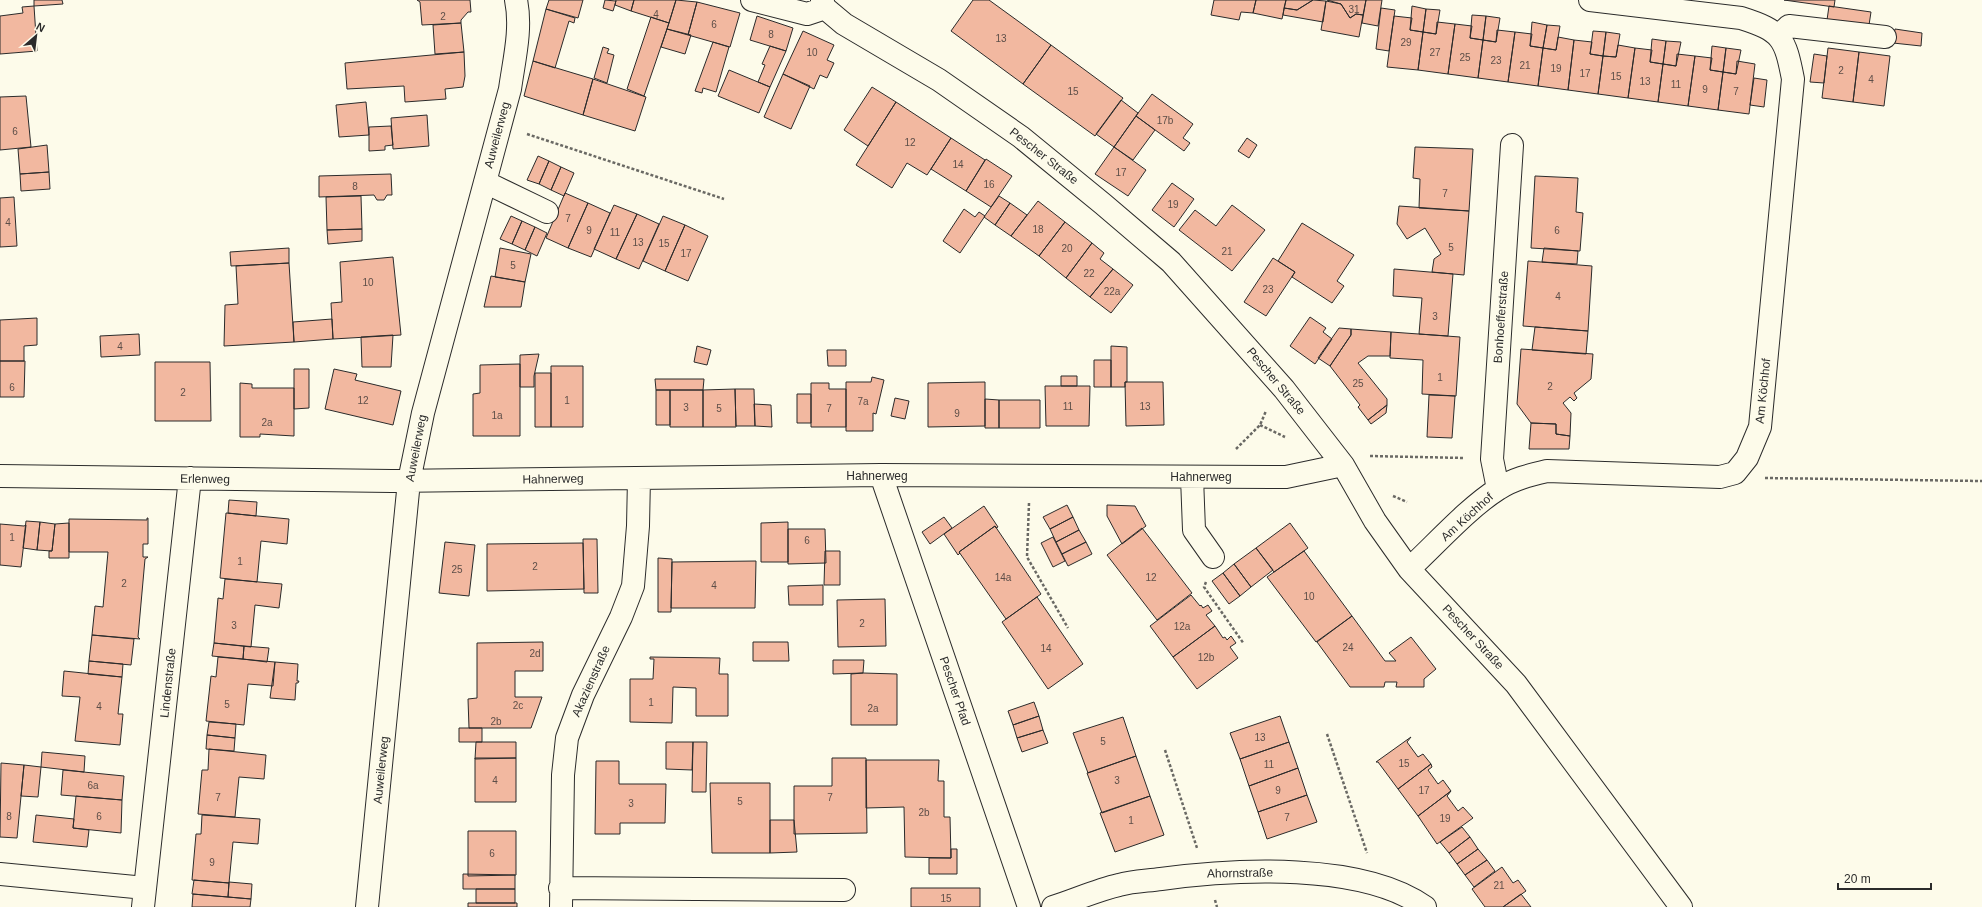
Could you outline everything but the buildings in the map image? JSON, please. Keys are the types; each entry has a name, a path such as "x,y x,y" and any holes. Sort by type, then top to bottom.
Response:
{"street":[{"name":"Auweilerweg","path":"367,907 409,481 423,413 510,89 517,43 518,11 516,0"},
{"name":"Pescher Straße","path":"752,0 807,14 824,4 844,24 939,80 1021,137 1104,204 1171,262 1284,388 1343,465 1375,521 1410,569 1516,684 1681,907"},
{"name":"Am Köchhof","path":"1410,569 1477,506 1498,489 1524,476 1547,471 1720,477 1735,473 1748,458 1760,427 1793,79 1787,51 1778,36 1759,24 1742,9 1590,0"},
{"path":"1778,36 1789,26 1885,37"},
{"name":"Bonhoefferstraße","path":"1498,489 1492,459 1512,145"},
{"path":"485,182 547,212"},
{"name":"Hahnerweg","path":"409,481 881,475 1286,477 1343,465"},
{"name":"Pescher Pfad","path":"881,475 1029,907"},
{"name":"Erlenweg","path":"0,476 409,481"},
{"path":"1192,477 1194,530 1213,557"},
{"name":"Lindenstraße","path":"0,874 144,897 190,478"},
{"name":"Akazienstraße","path":"639,478 638,526 634,586 621,617 582,695 567,738 563,775 560,898 844,890"},
{"name":"Ahornstraße","path":"1053,907 1119,885 1205,873 1298,872 1369,882 1411,897 1425,907"}],"path":[{"path":"500,125 724,199"},
{"path":"1735,473 1772,480 1982,481"},
{"path":"1029,475 1028,557 1068,628"},
{"path":"1213,557 1204,587 1244,644"},
{"path":"1327,734 1368,857 1369,882"},
{"path":"1165,750 1205,873"}]}
